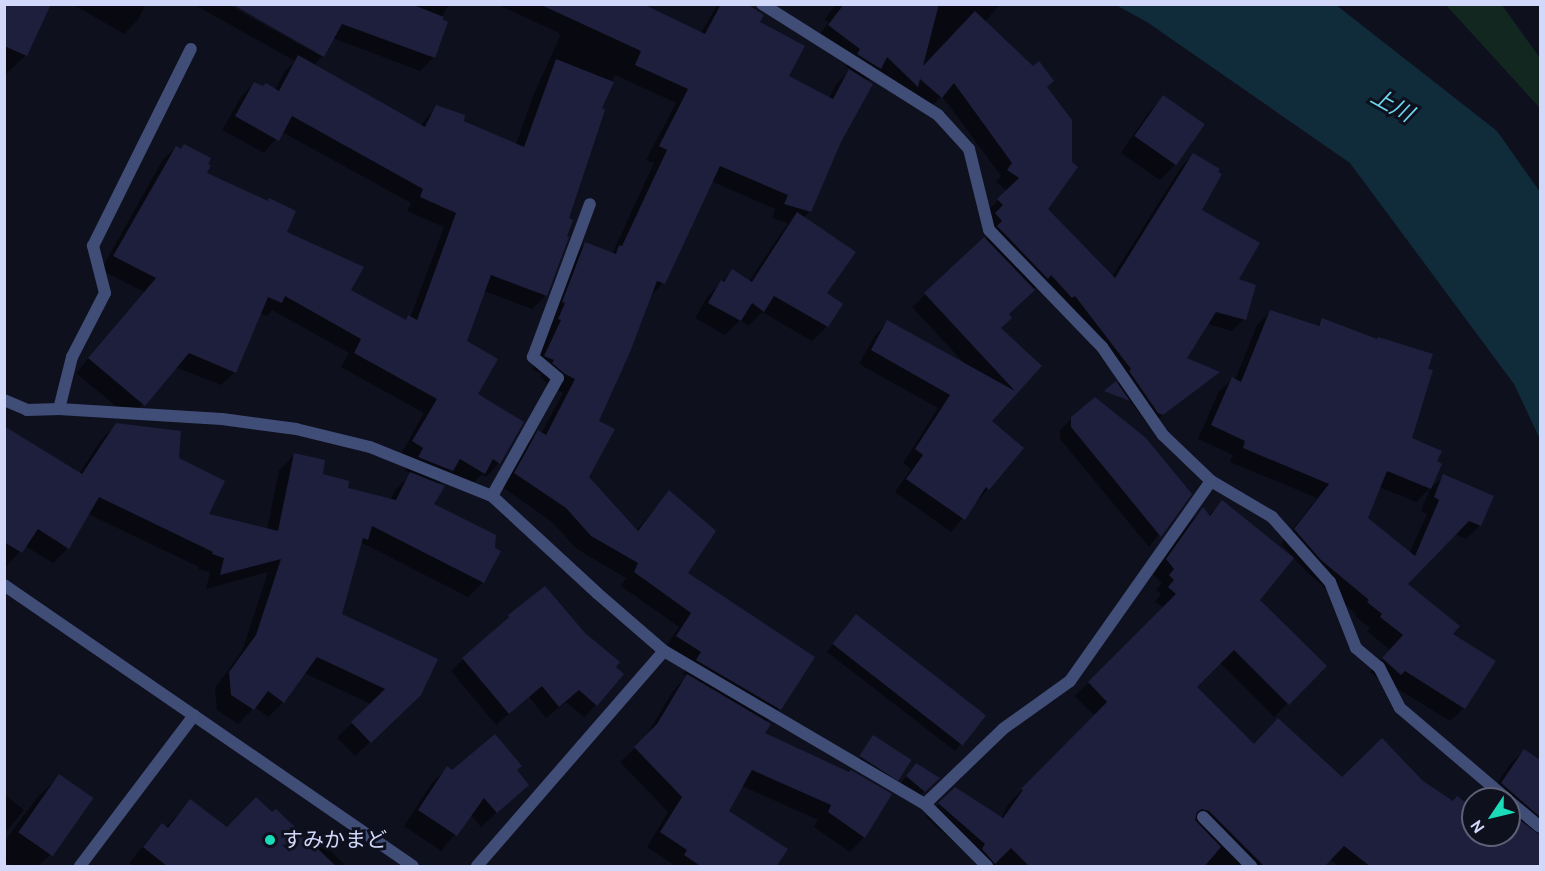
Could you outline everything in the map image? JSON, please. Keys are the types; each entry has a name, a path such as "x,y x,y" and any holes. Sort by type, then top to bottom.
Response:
{"street":[{"path":"762,4 938,115 969,149 989,230 1102,347 1163,435 1211,481 1272,517 1330,582 1356,648 1379,667 1400,708 1493,787"},
{"path":"59,409 72,357 105,294 93,246 191,49"},
{"path":"492,496 558,378 533,357 590,204"},
{"path":"4,400 27,410 59,409 222,419 296,429 370,447 492,496 664,651 925,804 987,867"},
{"path":"925,804 1004,729 1070,681 1211,481"},
{"path":"4,585 413,867"},
{"path":"477,867 664,651"},
{"path":"80,867 194,715"},
{"path":"1521,811 1540,827"},
{"path":"1203,817 1251,867"}],"green space":[{"path":"1446,5 1502,5 1540,58 1540,108"}],"water":[{"name":"上川","path":"1116,5 1336,5 1497,131 1540,192 1540,439 1514,384 1350,163 1147,22"}],"building":[{"path":"4,4 51,4 27,56 4,46"},
{"path":"232,4 411,4 444,17 442,19 448,22 435,58 342,24 324,57"},
{"path":"539,4 643,4 705,34 721,4 747,4 764,15 760,22 805,46 789,76 833,99 849,69 873,84 841,142 811,212 784,204 788,195 720,166 665,284 657,281 630,352 599,421 615,429 589,477 638,531 669,490 716,531 688,573 815,657 781,710 696,660 701,652 676,636 691,613 634,572 638,563 591,536 566,508 514,473 538,430 546,435 575,379 552,363 554,360 544,356 561,320 558,319 565,303 562,302 585,242 616,254 619,245 622,246 667,150 659,146 688,89 635,65 641,51"},
{"path":"844,4 939,4 923,66 975,11 1033,66 1039,61 1054,81 1047,87 1072,120 1072,162 1078,167 1048,209 1115,278 1193,153 1220,169 1218,172 1222,174 1202,210 1260,243 1239,279 1256,285 1246,320 1216,312 1187,358 1220,372 1163,415 1158,413 1129,371 1131,369 1075,296 1072,298 1051,275 1048,279 997,226 1002,221 995,213 1003,205 997,199 1019,178 1007,170 1012,163 954,83 942,98 920,79 918,87 887,57 881,69 857,54 860,49 828,25"},
{"path":"298,55 425,127 436,105 465,115 464,121 524,147 556,59 614,82 602,108 605,110 569,218 573,220 567,236 569,237 547,296 491,275 467,341 498,359 478,394 524,422 500,464 493,459 485,474 460,459 453,471 418,457 423,448 412,441 437,399 354,353 361,339 285,296 282,303 268,297 236,373 189,353 145,406 88,358 156,278 113,256 176,146 181,149 184,144 211,158 208,164 211,165 207,173 296,211 287,232 364,267 351,290 406,320 408,315 417,320 456,213 420,197 423,189 292,116 279,141 235,116 254,82 263,86 266,83 279,91"},
{"path":"1163,95 1205,124 1176,165 1134,136"},
{"path":"797,212 856,252 827,293 843,304 828,327 774,296 764,312 752,303 741,321 708,303 721,280 724,282 732,269 752,282"},
{"path":"984,237 1035,290 1009,314 1012,318 1001,328 1042,366 992,421 1024,448 989,490 986,487 965,520 906,479 923,455 915,449 950,395 871,350 887,320 1015,391 924,293"},
{"path":"1270,310 1319,326 1322,318 1377,339 1378,337 1433,354 1428,369 1433,370 1412,438 1442,451 1437,461 1442,464 1431,489 1387,471 1368,518 1415,556 1439,500 1434,497 1443,474 1494,496 1481,526 1469,521 1408,584 1460,626 1453,634 1496,661 1465,709 1405,671 1401,675 1382,658 1403,635 1380,617 1382,614 1367,602 1369,600 1321,560 1294,529 1329,484 1243,448 1245,441 1211,425 1232,377 1241,382"},
{"path":"1116,381 1130,401 1104,391"},
{"path":"1095,397 1146,438 1192,494 1161,537 1071,427 1071,417"},
{"path":"116,423 181,431 179,458 225,481 209,514 278,531 294,453 325,460 323,474 349,481 348,488 396,500 410,472 445,486 434,504 496,535 495,548 501,551 484,583 372,526 368,540 363,538 342,614 438,659 421,695 371,743 351,722 385,689 317,657 284,703 268,691 254,710 231,695 229,672 256,635 281,559 220,575 224,558 99,497 69,549 38,529 22,553 4,542 4,426 82,474"},
{"path":"1222,500 1294,558 1260,600 1327,666 1289,705 1234,650 1197,687 1254,744 1278,718 1342,777 1382,738 1423,781 1453,801 1457,796 1461,799 1461,847 1521,847 1521,821 1540,835 1540,867 1371,867 1344,846 1324,867 1265,867 1209,811 1202,809 1197,812 1195,820 1221,847 1204,867 1030,867 1011,848 995,864 982,849 985,844 938,803 955,787 1003,818 1023,790 1021,789 1107,702 1088,682 1176,594 1168,587 1174,580 1169,575 1174,569 1166,559 1203,507 1210,516"},
{"path":"545,586 585,633 620,662 616,667 624,674 597,706 579,690 559,707 542,686 509,714 462,658 509,617 508,615"},
{"path":"856,614 986,716 963,746 833,644"},
{"path":"687,674 771,724 765,733 849,772 851,770 892,794 865,838 828,812 831,805 752,770 729,811 788,849 776,867 702,867 684,855 687,850 660,832 682,797 634,747 657,724"},
{"path":"495,734 522,766 517,770 529,785 497,813 484,798 457,836 418,810 447,766 452,770"},
{"path":"873,735 912,760 898,781 859,756"},
{"path":"1524,749 1540,760 1540,817 1521,800 1521,787 1506,787 1501,783"},
{"path":"916,763 940,778 925,792 906,776"},
{"path":"59,774 93,798 53,856 18,832"},
{"path":"256,797 272,812 276,809 337,867 168,867 143,847 162,823 168,828 190,799 227,827"}],"place":[{"name":"すみかまど","path":"270,840"}]}
